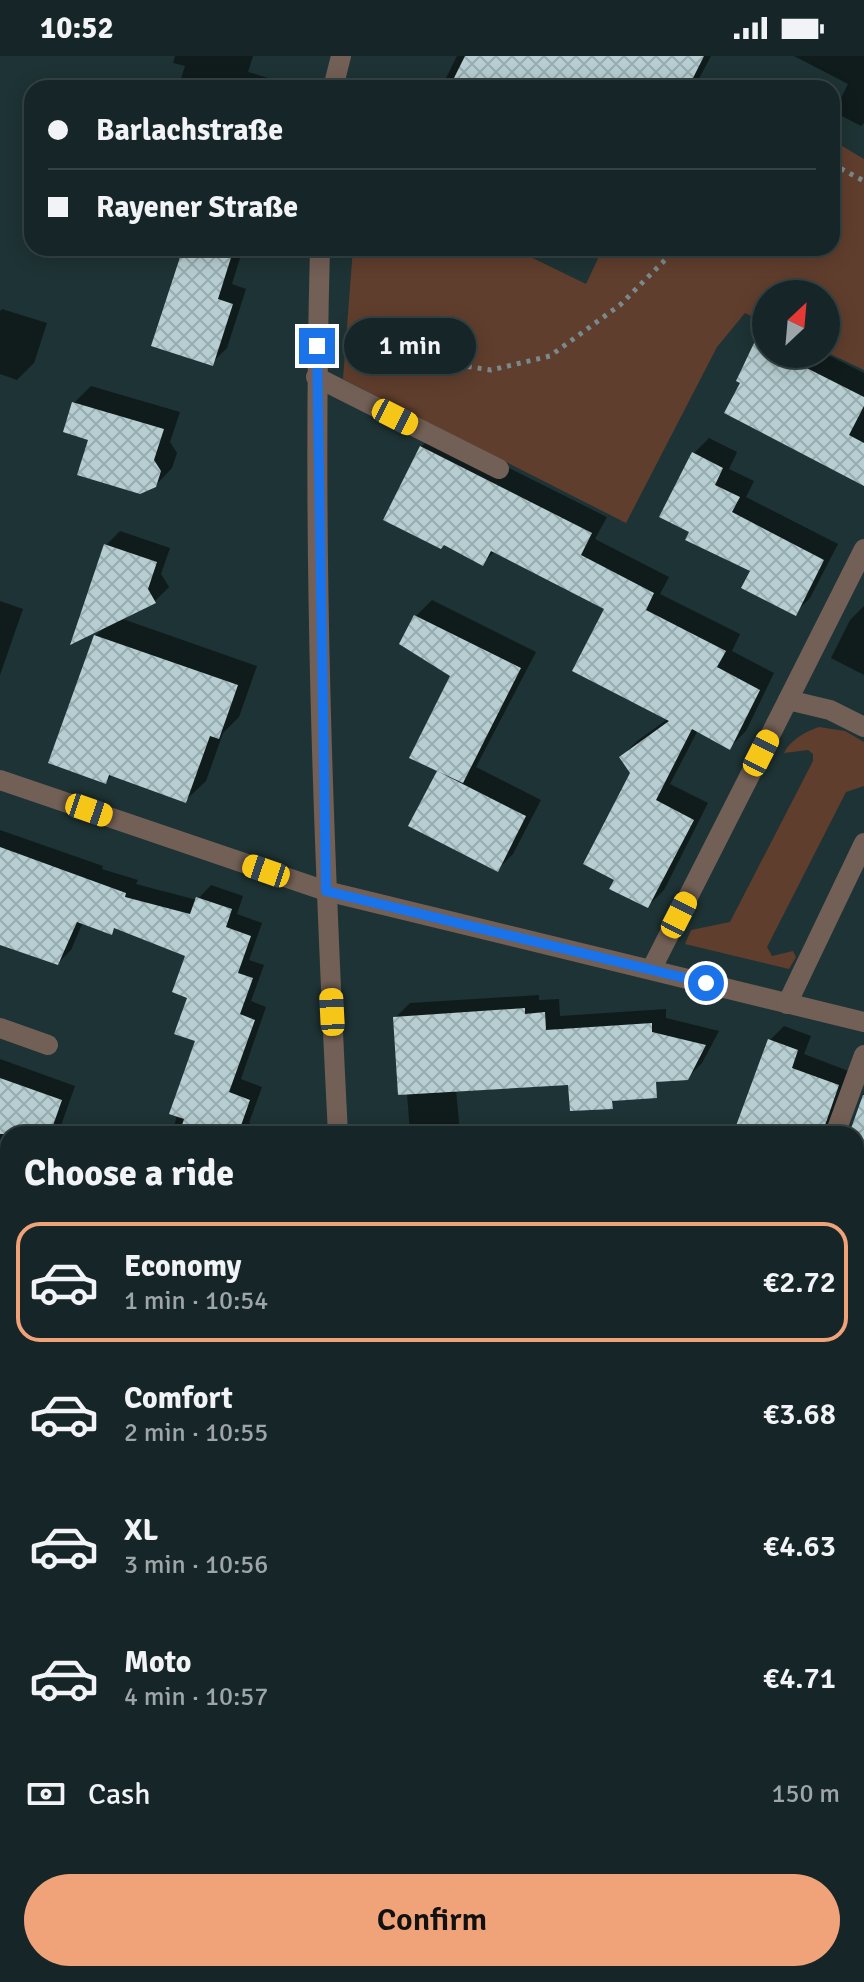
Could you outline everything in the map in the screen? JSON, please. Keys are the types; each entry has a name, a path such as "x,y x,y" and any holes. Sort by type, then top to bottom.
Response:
{"street":[{"path":"335,80 341,56"},
{"path":"320,256 316,377 326,891 338,1126"},
{"path":"316,377 499,469"},
{"path":"652,968 864,549"},
{"path":"788,700 830,710 864,727"},
{"path":"0,780 326,891 864,1022"},
{"path":"787,1004 864,843"},
{"path":"0,1028 48,1045"},
{"path":"838,1126 864,1055"}],"path":[{"path":"840,168 864,181"},
{"path":"317,346 491,370 550,356 620,305 669,256"}],"shaded area":[{"path":"840,145 864,159 864,370 840,359 840,280 752,280 752,316 745,313 717,347 626,523 343,379 352,256 528,256 586,284 599,256 840,256"},
{"path":"819,727 845,731 864,742 864,786 846,792 767,947 772,956 793,951 796,957 789,969 685,944 691,930 730,922 813,761 813,754 808,750 784,753 798,737"}],"building":[{"path":"465,56 704,56 692,80 453,80"},
{"path":"180,256 231,256 218,299 233,304 213,366 151,346"},
{"path":"752,347 752,368 807,368 864,397 864,406 849,435 864,443 864,486 724,413 740,383 736,381"},
{"path":"72,402 164,429 154,460 161,471 156,487 140,494 77,475 88,440 63,432"},
{"path":"420,446 592,533 581,555 654,593 646,610 726,651 717,667 760,690 730,750 692,729 656,800 694,820 648,908 609,889 614,880 583,864 630,773 619,757 669,721 572,671 604,609 491,551 483,566 444,545 441,549 383,520"},
{"path":"692,452 723,468 715,485 740,497 732,512 824,560 796,616 741,588 750,571 685,540 689,532 659,517"},
{"path":"104,544 157,562 148,589 156,603 70,645"},
{"path":"414,615 521,668 463,783 409,758 450,676 399,644"},
{"path":"94,635 238,685 219,739 210,736 186,803 109,775 106,784 48,763"},
{"path":"437,771 526,816 498,872 408,826"},
{"path":"0,847 126,893 125,897 190,914 196,897 232,909 226,927 251,936 238,973 253,978 240,1014 255,1020 229,1092 250,1100 241,1126 182,1126 184,1119 169,1114 195,1041 174,1034 187,998 172,992 185,956 114,928 112,935 77,922 58,965 0,945"},
{"path":"525,1008 525,1014 545,1012 546,1030 652,1023 652,1032 706,1045 688,1080 656,1082 657,1098 612,1101 613,1109 570,1111 568,1085 398,1095 393,1017"},
{"path":"768,1039 798,1050 792,1068 839,1085 825,1126 736,1126"},
{"path":"0,1078 62,1100 53,1126 0,1126"},
{"path":"863,1095 864,1095 864,1126 852,1126"}],"route":[{"path":"317,346 326,891 706,983"}]}
